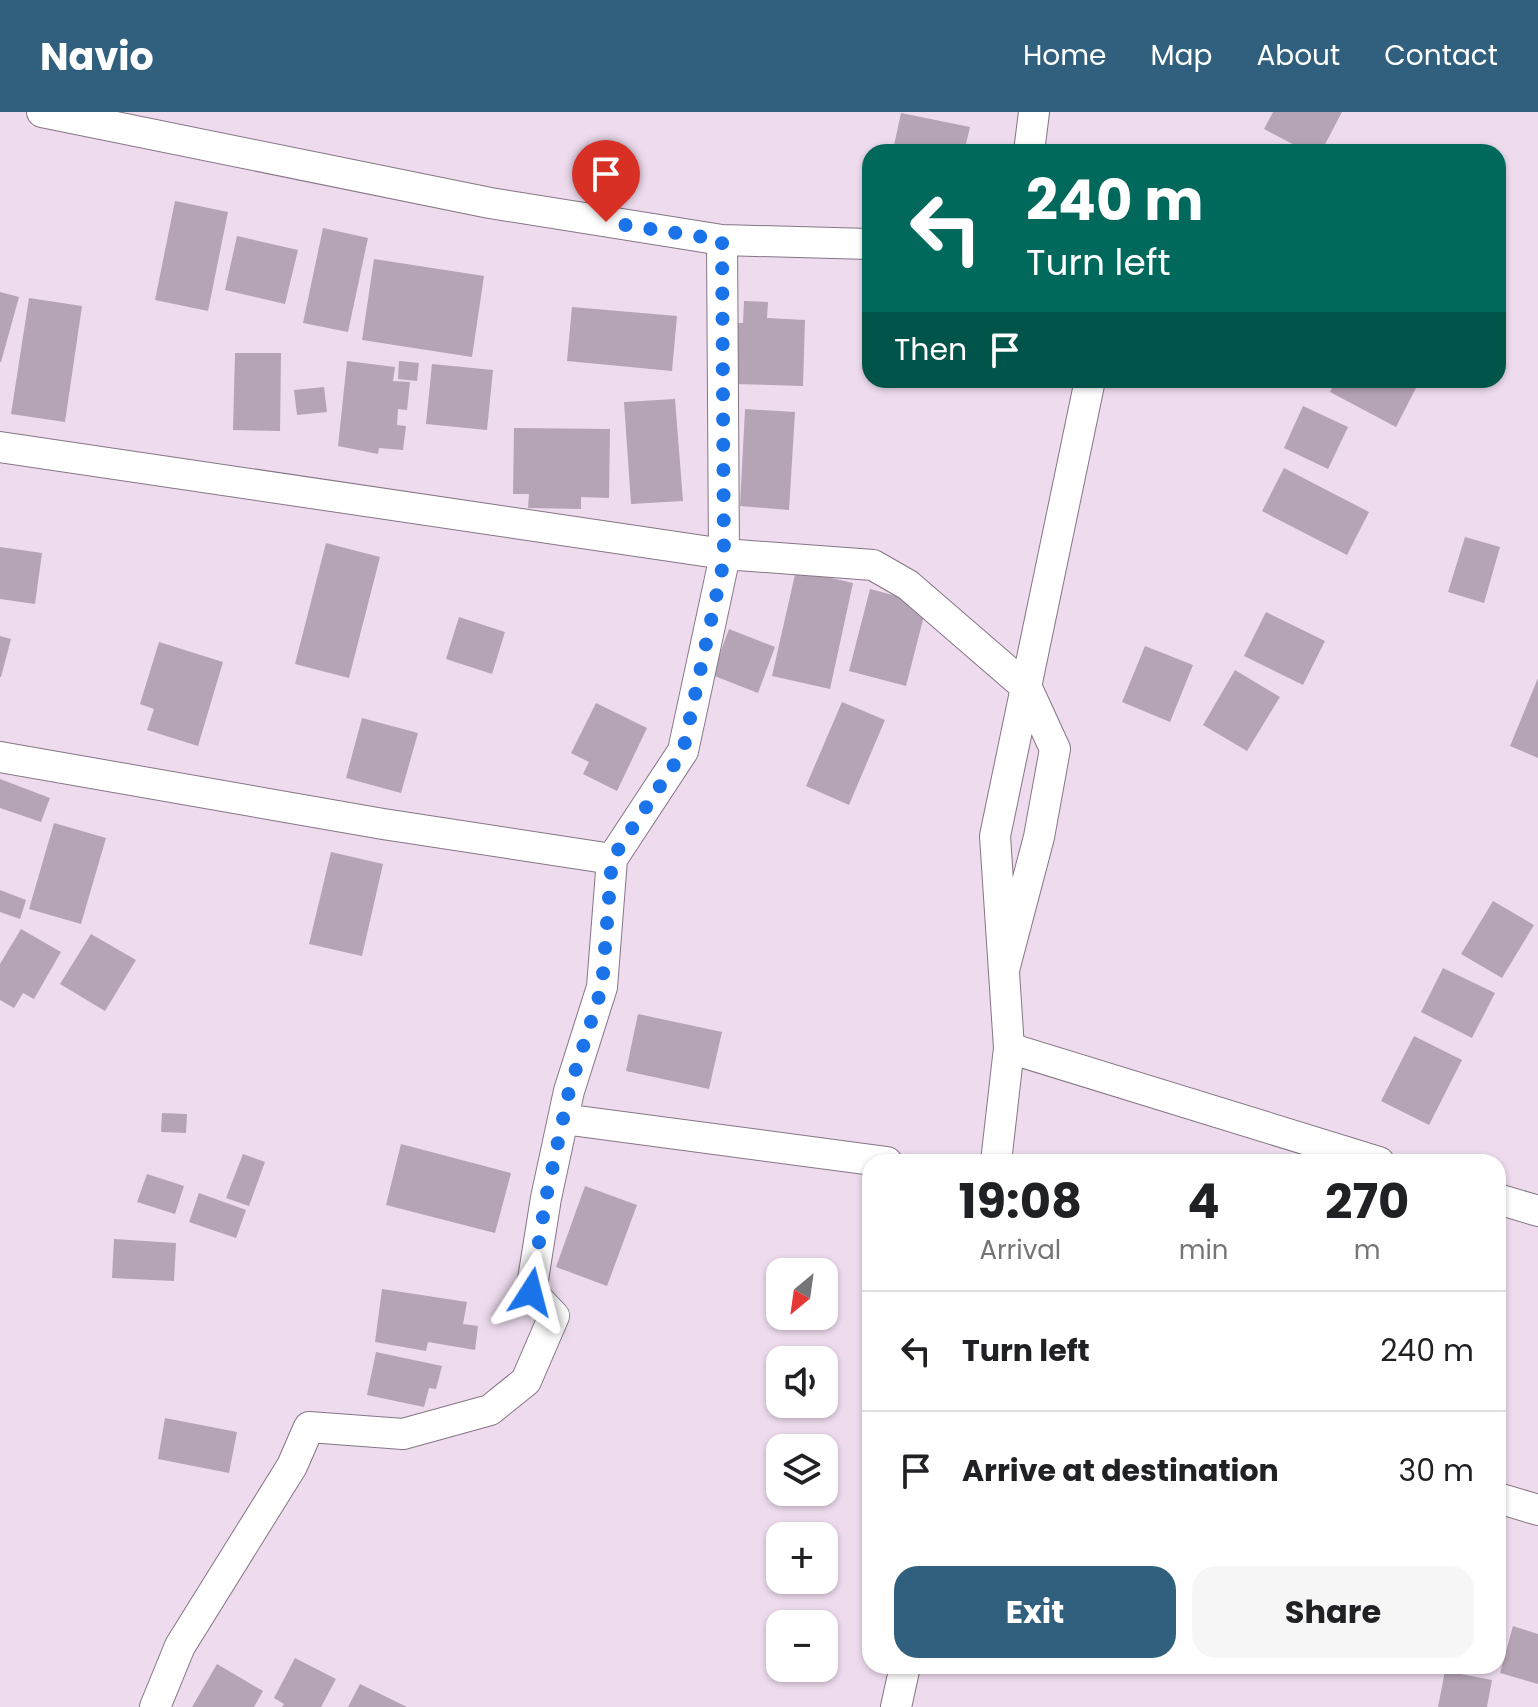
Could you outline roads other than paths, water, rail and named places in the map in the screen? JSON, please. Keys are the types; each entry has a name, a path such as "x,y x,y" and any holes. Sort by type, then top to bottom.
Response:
{"street":[{"path":"42,112 490,203 722,240 862,244"},
{"path":"1030,144 1034,112"},
{"path":"155,1707 180,1646 292,1466 309,1427 403,1434 490,1410 526,1381 554,1316 531,1292 563,1119 602,987 612,859 683,751 724,554 722,240"},
{"path":"997,1154 1009,1048 995,836 1088,388"},
{"path":"0,447 724,554 873,565 908,585 1027,688 1055,749 1039,837 1004,970"},
{"path":"0,757 383,824 612,859"},
{"path":"1009,1048 1353,1154"},
{"path":"563,1119 862,1159"},
{"path":"1506,1201 1538,1211"},
{"path":"1506,1500 1538,1510"},
{"path":"896,1707 903,1674"}]}
